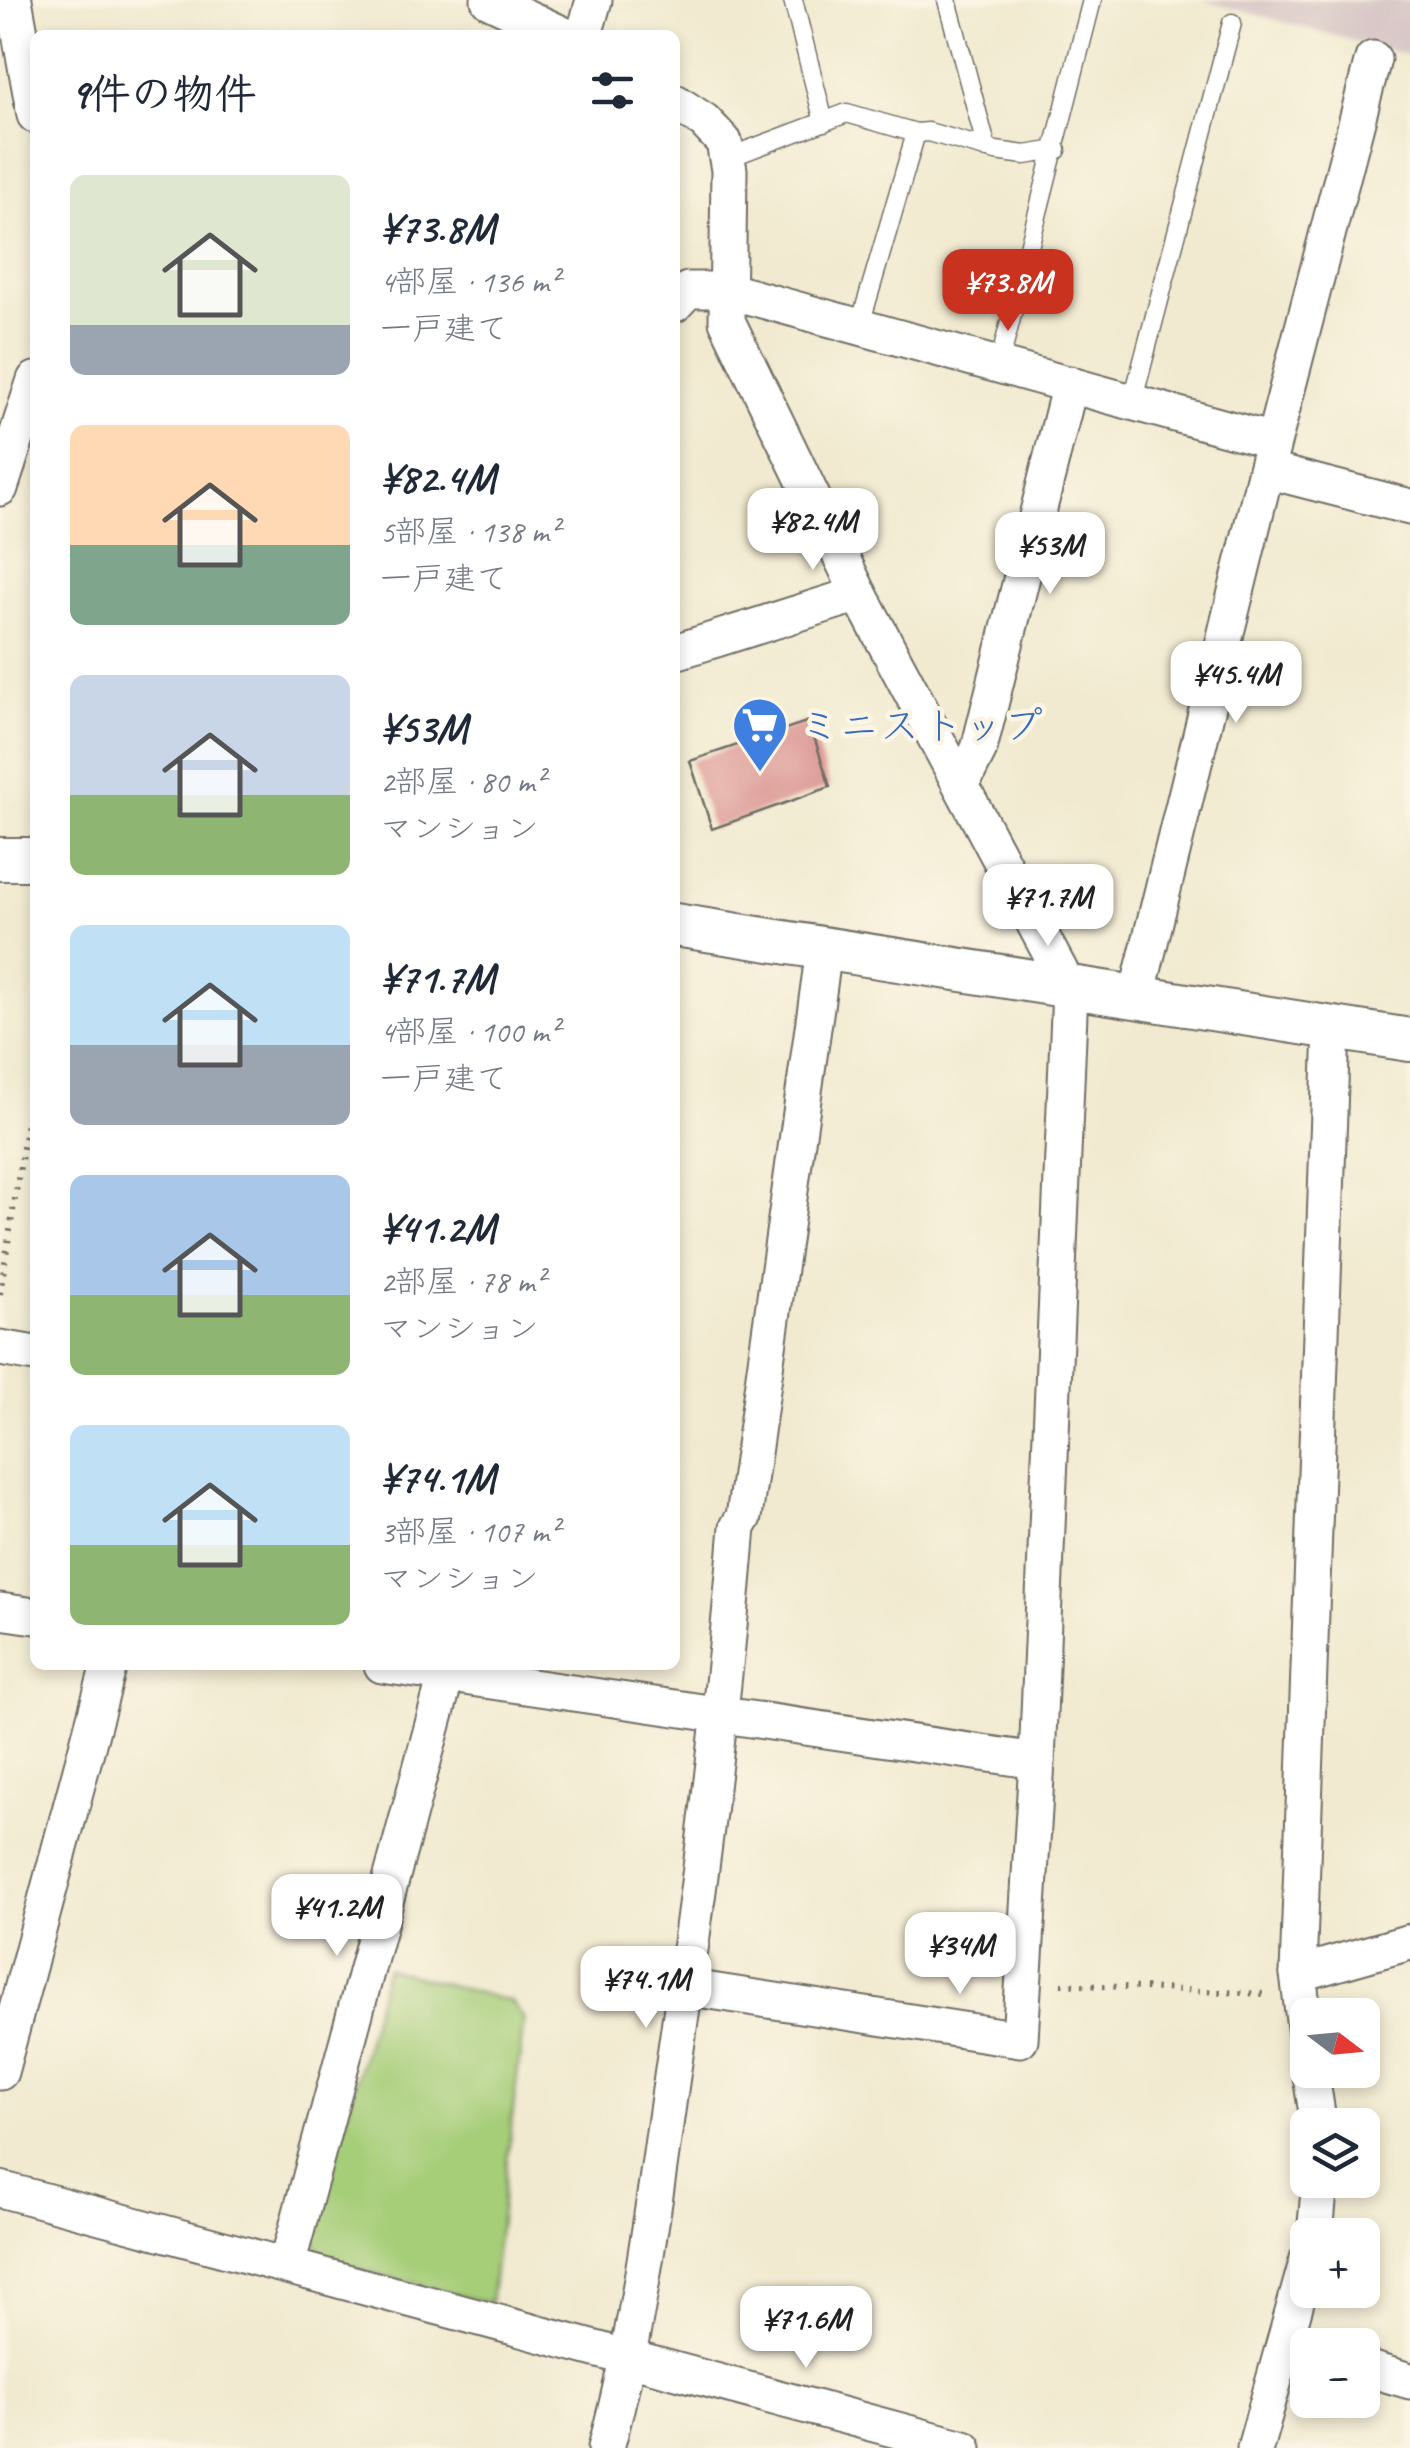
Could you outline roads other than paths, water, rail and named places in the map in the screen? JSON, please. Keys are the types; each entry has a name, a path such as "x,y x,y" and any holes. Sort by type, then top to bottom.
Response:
{"street":[{"path":"14,0 30,88"},
{"path":"489,0 553,30"},
{"path":"585,30 594,0"},
{"path":"1137,995 1269,455 1373,59"},
{"path":"680,106 724,142 727,321 859,594 1070,990 1020,2039 685,1988"},
{"path":"680,299 688,290 726,290 1070,384 1132,403 1410,507"},
{"path":"961,785 979,749 1070,384"},
{"path":"0,488 30,395"},
{"path":"680,650 859,594"},
{"path":"680,927 1410,1040"},
{"path":"606,2448 631,2357 685,1988 723,1715 738,1527 744,1517 824,950"},
{"path":"1301,1998 1332,1029"},
{"path":"0,1348 30,1353"},
{"path":"0,1611 30,1615"},
{"path":"0,2072 108,1670"},
{"path":"288,2266 449,1670 1036,1762"},
{"path":"1299,1985 1410,1942"},
{"path":"0,2188 964,2448"},
{"path":"1255,2448 1290,2360"},
{"path":"1380,2372 1410,2381"}],"lane":[{"path":"793,0 824,122"},
{"path":"947,0 987,149"},
{"path":"999,365 1057,150 1092,0"},
{"path":"1132,403 1232,23"},
{"path":"727,158 846,113 987,149 1025,155 1057,150"},
{"path":"859,328 916,133"}],"place":[{"name":"ミニストップ","path":"760,774"}]}
